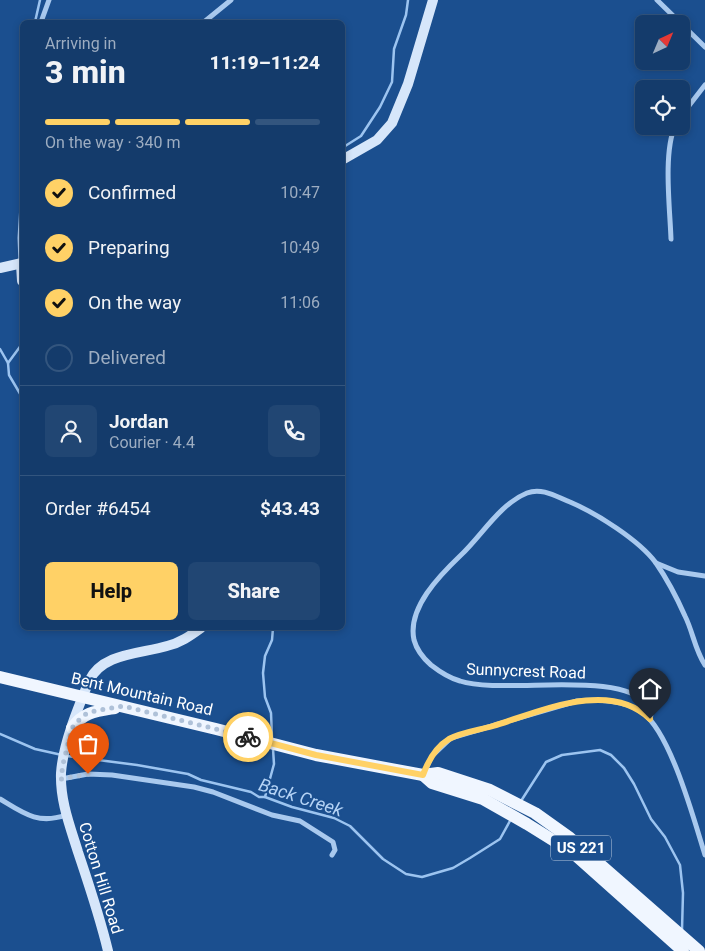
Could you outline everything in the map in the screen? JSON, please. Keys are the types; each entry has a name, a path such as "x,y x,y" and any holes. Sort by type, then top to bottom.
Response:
{"main road":[{"name":"Bent Mountain Road","path":"0,677 316,755 423,775 432,783 441,780 490,790 535,813 570,838 699,951"},
{"path":"72,728 86,714 123,706"},
{"name":"Bent Mountain Road","path":"441,780 482,799 572,852 683,951"}],"street":[{"path":"42,20 49,0"},
{"path":"207,20 224,8 231,0"},
{"path":"345,158 377,140 392,123 408,84 433,0"},
{"path":"657,0 705,47"},
{"path":"690,104 705,85"},
{"path":"671,239 669,154 672,135"},
{"path":"0,268 20,263"},
{"name":"Sunnycrest Road","path":"705,576 692,576 655,562 628,538 592,513 542,492 527,493 508,505 443,572 423,600 413,627 414,643 424,660 439,671 460,681 482,685 598,686 619,689 635,695 650,710 650,719 669,750 705,855"},
{"name":"Sunnycrest Road","path":"655,562 686,618 696,648 705,664"},
{"name":"Cotton Hill Road","path":"108,951 98,910 63,801 61,779 72,728 93,673 102,665 113,659 182,641 197,630"},
{"path":"423,775 432,756 451,738 562,704 590,700 605,701 632,708 642,712 650,719"},
{"path":"61,779 88,774 112,775 194,787 213,792 272,815 304,823 333,842 335,850 332,855"},
{"path":"0,799 34,818 54,819 66,815"}],"waterway":[{"path":"35,20 40,0"},
{"path":"345,146 361,136 380,107 392,82 394,49 406,15 408,0"},
{"path":"8,363 20,347"},
{"path":"0,349 8,363 9,375 20,394"},
{"path":"272,738 271,713 265,697 263,673 265,656 272,640 273,630"},
{"name":"Back Creek","path":"0,734 35,749 62,755"},
{"path":"265,797 274,764 273,749"},
{"name":"Back Creek","path":"521,801 546,762 562,755 600,750 611,755 624,768 651,819 665,837 680,865 683,893 682,930"},
{"name":"Back Creek","path":"67,756 188,774 201,780 251,792 259,797 265,797 292,807 334,818 350,826 383,859 406,874 422,877 453,868 500,839 511,819"}],"way so far":[{"path":"88,774 61,779 72,728 86,714 95,711 123,706 248,737"}],"route":[{"path":"248,737 316,755 423,775 432,756 451,738 562,704 590,700 605,701 632,708 642,712 650,719"}]}
